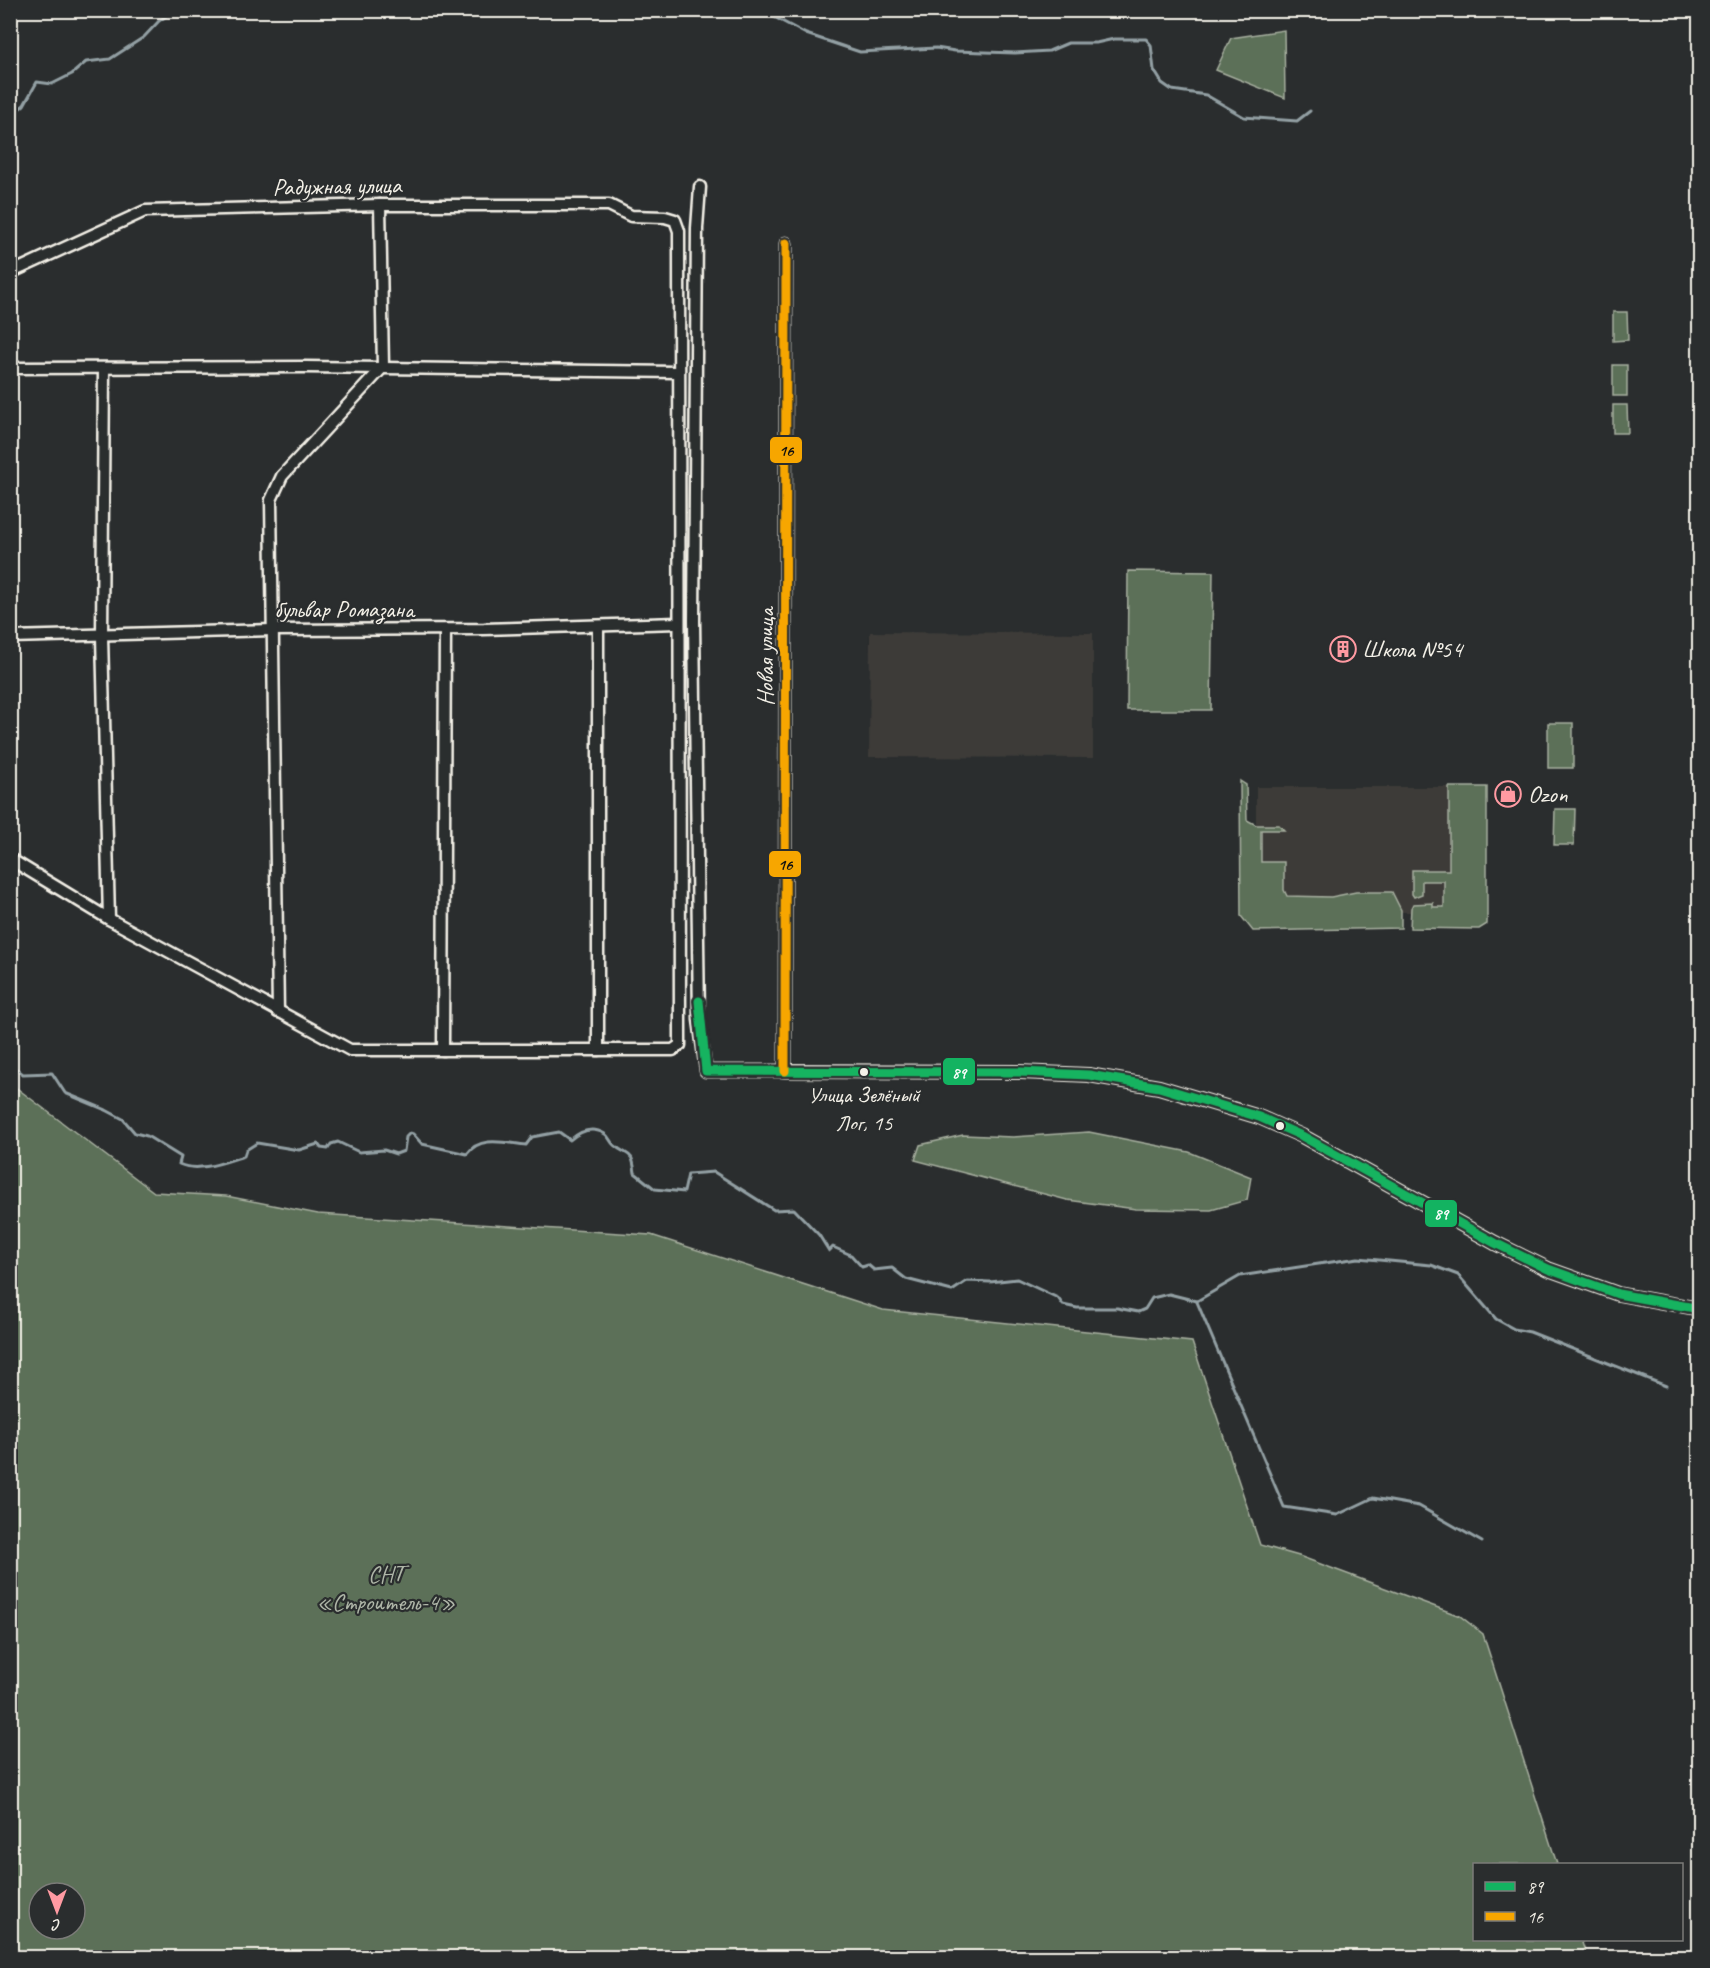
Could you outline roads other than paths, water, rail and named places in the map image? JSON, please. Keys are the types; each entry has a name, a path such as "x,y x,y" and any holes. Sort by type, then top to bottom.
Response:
{"street":[{"path":"700,187 697,228 694,621 699,1020 706,1071 1020,1072 1089,1075 1159,1088 1259,1117 1302,1136 1496,1243 1548,1269 1618,1293 1700,1309"},
{"path":"278,1012 271,500 282,476 382,368 380,205"},
{"name":"Радужная улица","path":"10,273 145,211 380,205 609,205 631,216 665,217 675,220 679,231 677,372"},
{"name":"Новая улица","path":"785,1071 786,243"},
{"path":"10,369 382,368 677,372 680,1045 673,1050 350,1050 109,919 10,860"},
{"path":"104,369 102,636 109,919"},
{"name":"бульвар Ромазана","path":"10,637 272,630 598,627 678,623"},
{"path":"598,627 598,1050"},
{"path":"443,1050 445,630"}],"waterway":[{"path":"10,116 24,105 37,82 52,84 72,74 86,62 110,59 144,37 159,21 175,10"},
{"path":"761,10 806,34 860,52 936,48 1015,53 1049,51 1068,43 1146,39 1151,45 1154,70 1162,83 1172,90 1206,95 1244,117 1297,121 1310,111"},
{"path":"10,1064 23,1074 52,1073 65,1093 123,1119 135,1133 147,1136 181,1157 179,1164 195,1167 212,1166 244,1156 246,1150 257,1143 299,1150 318,1144 321,1148 328,1149 331,1144 338,1142 359,1152 384,1150 396,1154 404,1151 406,1137 410,1133 422,1144 467,1154 472,1148 486,1142 526,1145 532,1137 559,1132 570,1140 582,1132 595,1130 606,1135 614,1145 629,1155 633,1160 635,1173 655,1189 684,1192 688,1174 714,1172 774,1210 794,1209 819,1235 829,1251 833,1247 851,1255 862,1267 868,1265 874,1270 892,1268 906,1279 952,1291 967,1281 990,1282 1017,1279 1058,1298 1063,1305 1077,1308 1117,1308 1138,1312 1145,1309 1152,1298 1169,1294 1197,1301 1240,1276 1358,1258 1431,1265 1458,1275 1496,1319 1514,1329 1530,1332 1666,1386"},
{"path":"1197,1302 1284,1507 1337,1515 1373,1498 1419,1506 1482,1542"}],"place":[{"name":"Школа №54","path":"1343,649"},
{"name":"Ozon","path":"1508,794"},
{"name":"Улица Зелёный Лог, 15","path":"864,1072"}],"park label":[{"name":"СНТ «Строитель-4»","path":"386,1588"}]}
